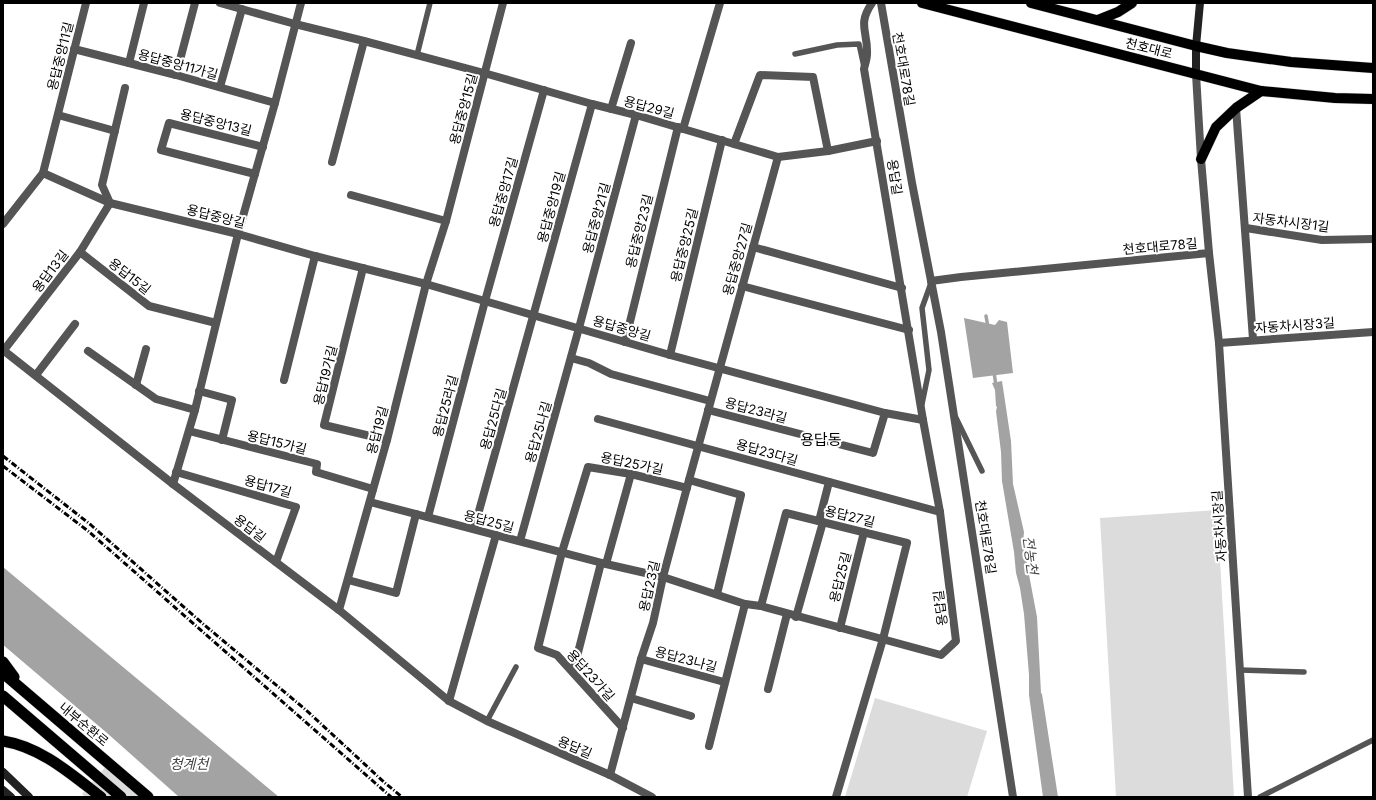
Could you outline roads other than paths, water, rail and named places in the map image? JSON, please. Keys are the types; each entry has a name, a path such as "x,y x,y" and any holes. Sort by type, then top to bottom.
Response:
{"highway":[{"path":"3,662 25,692"},
{"name":"내부순환로","path":"3,673 148,797"},
{"path":"3,696 121,797"},
{"path":"3,741 14,743 38,752 67,771 101,797"}],"main road":[{"name":"천호대로","path":"922,3 1261,91 1335,98 1373,99"},
{"name":"천호대로","path":"1031,3 1196,46 1245,56 1291,62 1373,68"},
{"path":"1098,20 1118,12 1132,3"},
{"name":"천호대로78길","path":"1196,74 1196,46 1200,3"},
{"path":"1201,159 1216,127 1236,108 1261,91"},
{"path":"3,772 29,797"},
{"path":"3,790 11,797"}],"street":[{"name":"용답중앙11길","path":"43,172 86,3"},
{"path":"130,63 144,3"},
{"path":"176,75 195,3"},
{"name":"용답29길","path":"220,3 484,73 636,115 778,157 828,151 877,140"},
{"name":"용답중앙13길","path":"238,234 275,103 301,3"},
{"name":"용답중앙15길","path":"426,284 446,221 503,3"},
{"name":"용답중앙23길","path":"625,342 680,128 720,3"},
{"name":"용답길","path":"872,3 866,11 863,19 867,54 864,69 940,512 956,641 941,655 883,640"},
{"name":"천호대로78길","path":"881,3 912,183 941,332 1013,797"},
{"path":"220,87 242,9"},
{"path":"332,162 364,41"},
{"path":"611,109 631,43"},
{"name":"용답중앙11가길","path":"74,49 176,75 275,103"},
{"name":"천호대로78길","path":"931,281 1209,253 1196,74"},
{"path":"734,144 760,75 813,78 828,151"},
{"path":"110,203 102,185 125,88"},
{"name":"용답중앙17길","path":"485,301 544,90"},
{"name":"용답중앙19길","path":"534,315 592,104"},
{"path":"1236,108 1246,228"},
{"path":"58,115 115,131"},
{"name":"용답중앙21길","path":"579,328 636,115"},
{"name":"용답중앙13길","path":"255,174 161,150 169,123 263,147"},
{"name":"용답중앙25길","path":"670,355 722,140"},
{"name":"용답중앙27길","path":"719,368 778,157"},
{"path":"3,224 43,172"},
{"name":"용답중앙길","path":"43,172 110,203 238,234 315,256 426,284 670,355 885,413 923,420"},
{"path":"351,195 446,221"},
{"name":"용답13길","path":"3,350 80,252 110,203"},
{"name":"자동차시장1길","path":"1253,339 1246,228 1322,240 1373,239"},
{"path":"173,484 195,410 238,234"},
{"path":"753,247 902,288"},
{"name":"용답15길","path":"80,252 149,306 216,323"},
{"name":"자동차시장길","path":"1209,253 1219,343 1248,797"},
{"path":"284,380 315,256"},
{"name":"용답19가길","path":"364,268 324,425 387,440"},
{"name":"용답19길","path":"340,610 387,440 426,284"},
{"path":"742,286 909,330"},
{"name":"용답25라길","path":"428,517 485,301"},
{"name":"용답25다길","path":"474,529 534,315"},
{"path":"36,375 75,324"},
{"name":"용답25나길","path":"520,541 579,328"},
{"name":"자동차시장3길","path":"1219,343 1253,339 1373,332"},
{"path":"136,385 146,349"},
{"name":"용답길","path":"3,350 173,484 340,610 449,701 487,722 610,775 652,797"},
{"path":"88,351 156,400 195,410"},
{"path":"571,358 589,363 611,374 709,406"},
{"name":"용답23길","path":"610,775 641,660 653,623 663,577 719,368"},
{"path":"199,391 232,400 222,440"},
{"name":"용답23라길","path":"709,406 873,453 885,413"},
{"path":"598,419 698,446"},
{"name":"용답15가길","path":"189,431 318,464 316,472 374,489"},
{"name":"용답23다길","path":"698,446 940,512"},
{"name":"용답25가길","path":"562,552 588,466 688,484"},
{"name":"용답17길","path":"176,472 296,507 276,562"},
{"path":"573,672 631,474"},
{"path":"796,617 821,521 829,482"},
{"path":"688,484 742,495 717,594"},
{"name":"용답25길","path":"370,502 663,577 744,604 761,606 796,617 883,640"},
{"name":"용답27길","path":"761,606 786,513 907,543 883,640"},
{"path":"348,580 396,593 416,514"},
{"name":"용답25길","path":"840,628 864,532"},
{"path":"449,701 496,535"},
{"name":"용답23가길","path":"562,552 538,648 557,654 623,728"},
{"name":"용답23나길","path":"709,746 744,604"},
{"path":"768,689 787,614"},
{"path":"836,797 883,640"},
{"name":"용답23나길","path":"641,660 724,682"},
{"path":"631,698 690,716"}],"lane":[{"path":"417,55 430,3"},
{"path":"795,54 837,45 859,44 864,69"},
{"path":"921,408 929,370 922,308 931,281"},
{"path":"954,414 982,471"},
{"path":"487,722 516,667"},
{"path":"1240,670 1304,672"},
{"path":"1260,797 1373,740"}],"water":[{"path":"964,318 995,325 999,320 1007,322 1013,373 973,378"},
{"path":"1002,381 1011,441 1013,484 1024,532 1023,543 1037,617 1041,693 1058,797 1043,797 1029,695 1029,675 1024,614 1016,573 1002,481 1001,452 996,411 997,407 995,390 992,383"},
{"name":"청계천","path":"3,567 279,797 179,797 107,733 3,645"}],"waterway":[{"name":"전농천","path":"986,316 988,327"},
{"name":"전농천","path":"994,372 996,386"}],"railway":[{"path":"3,456 91,525 202,623 306,710 402,797"},
{"path":"3,466 88,531 391,797"}],"district":[{"name":"용답동","path":"821,439"}]}
